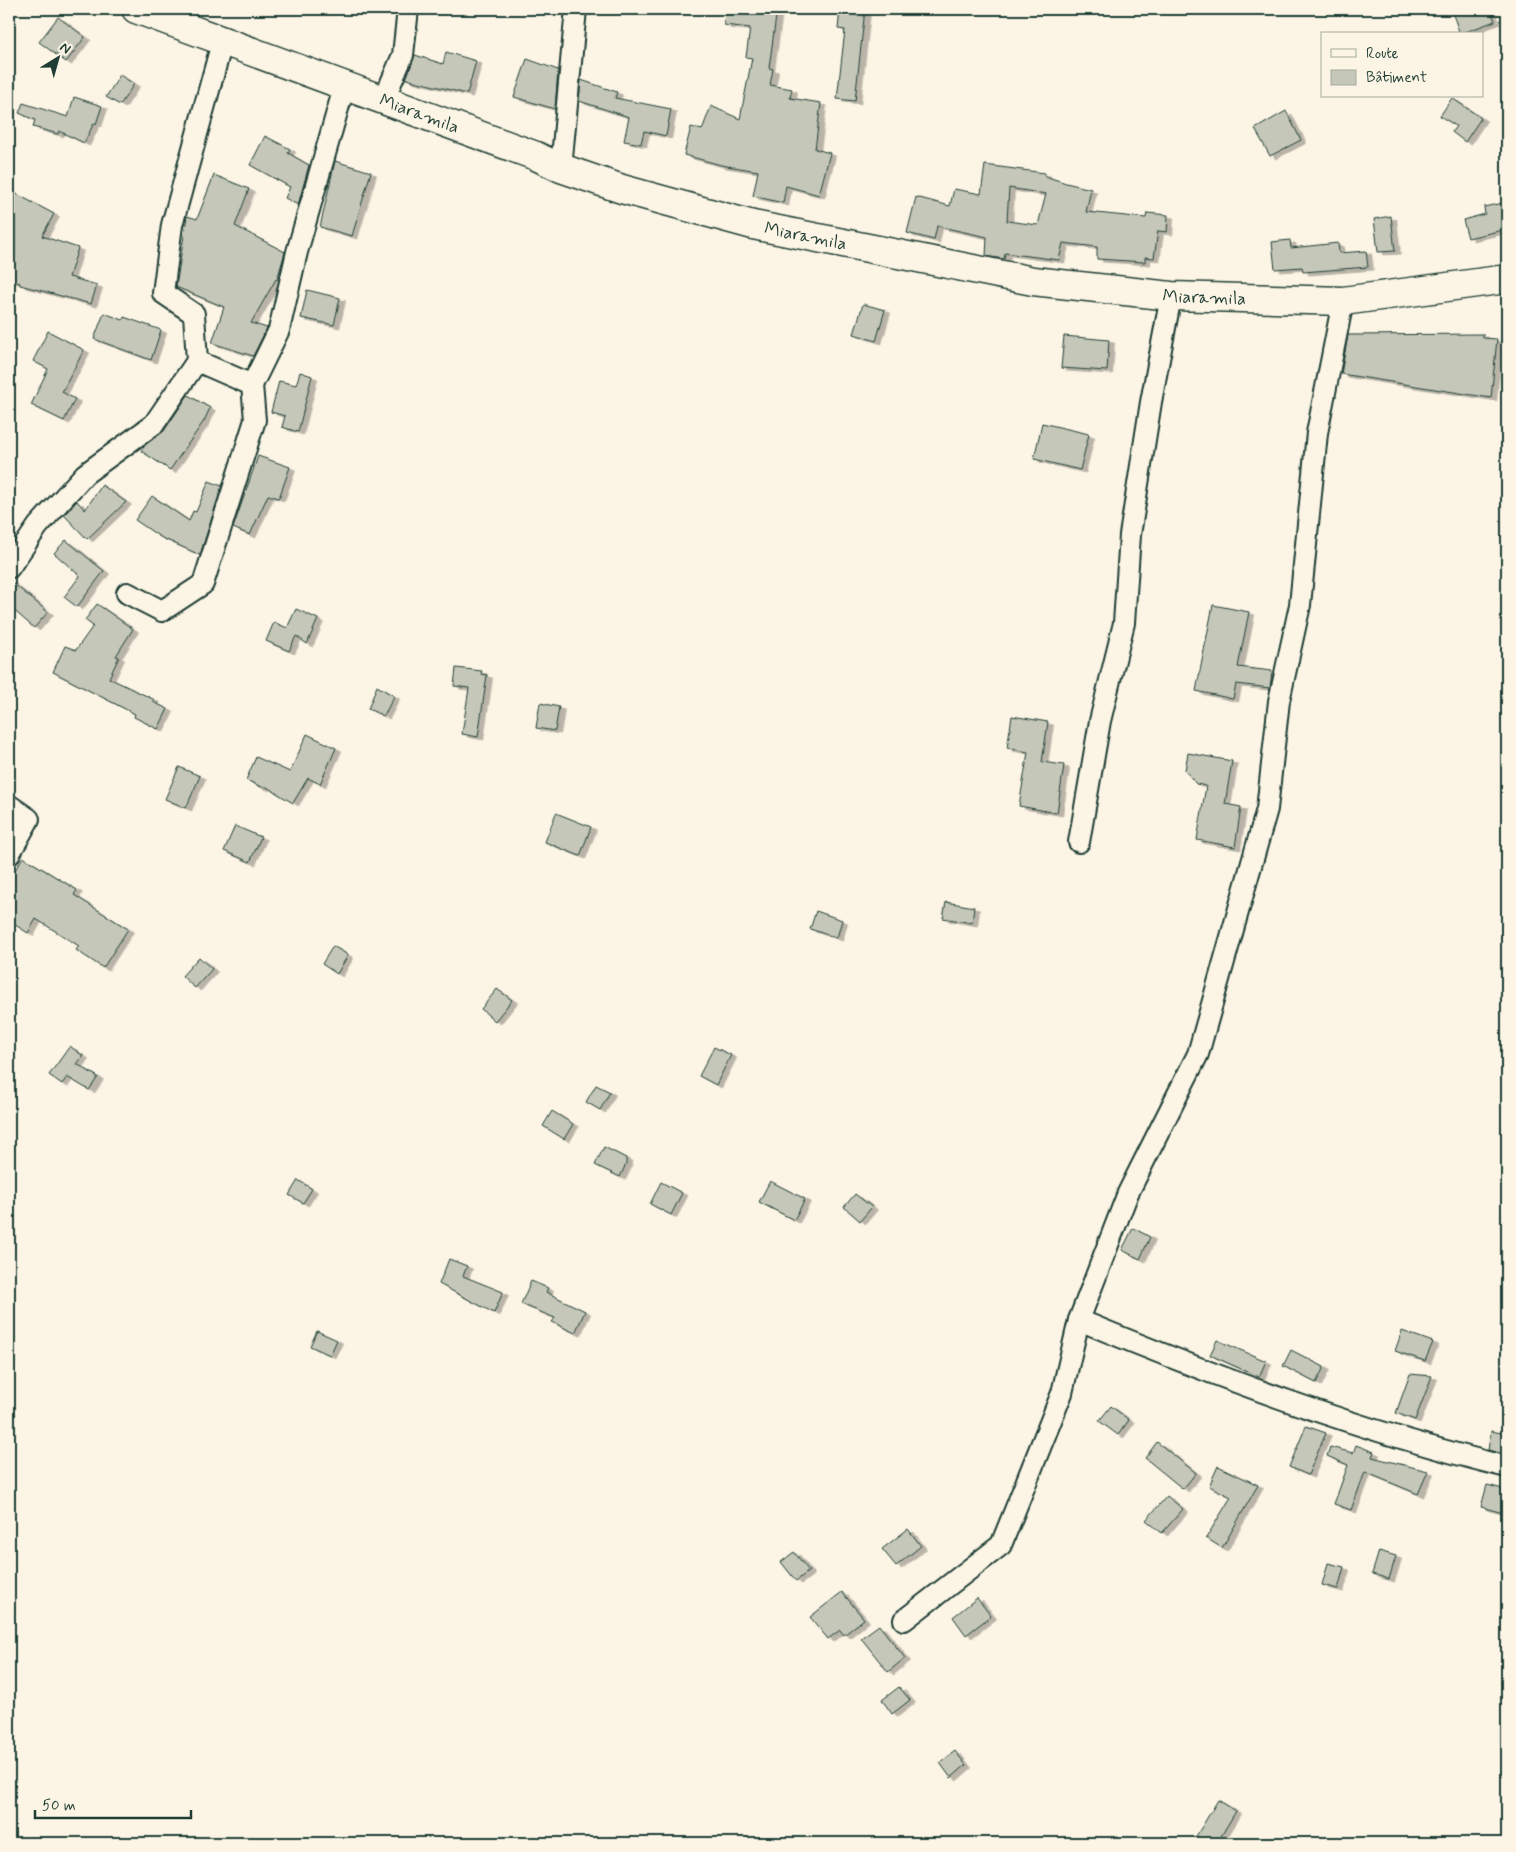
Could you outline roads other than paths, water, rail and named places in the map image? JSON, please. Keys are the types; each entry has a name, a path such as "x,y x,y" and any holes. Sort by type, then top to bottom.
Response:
{"main road":[{"name":"Miaramila","path":"136,9 345,84 536,156 561,168 622,188 753,225 1033,281 1171,296 1343,301 1507,279"}],"street":[{"path":"384,99 403,55 408,9"},
{"path":"561,168 576,9"},
{"path":"9,568 38,526 85,474 154,424 197,361 194,314 163,293 172,225 223,40"},
{"path":"127,593 162,612 203,584 255,420 252,385 278,330 297,252 345,84"},
{"path":"1079,842 1100,721 1124,623 1130,535 1150,402 1171,296"},
{"path":"904,1620 1001,1545 1062,1393 1079,1320 1128,1193 1198,1054 1267,809 1279,701 1300,605 1317,433 1343,301"},
{"path":"197,361 252,385"},
{"path":"9,805 29,819 9,854"},
{"path":"1079,1320 1199,1370 1305,1408 1435,1450 1507,1467"}]}
